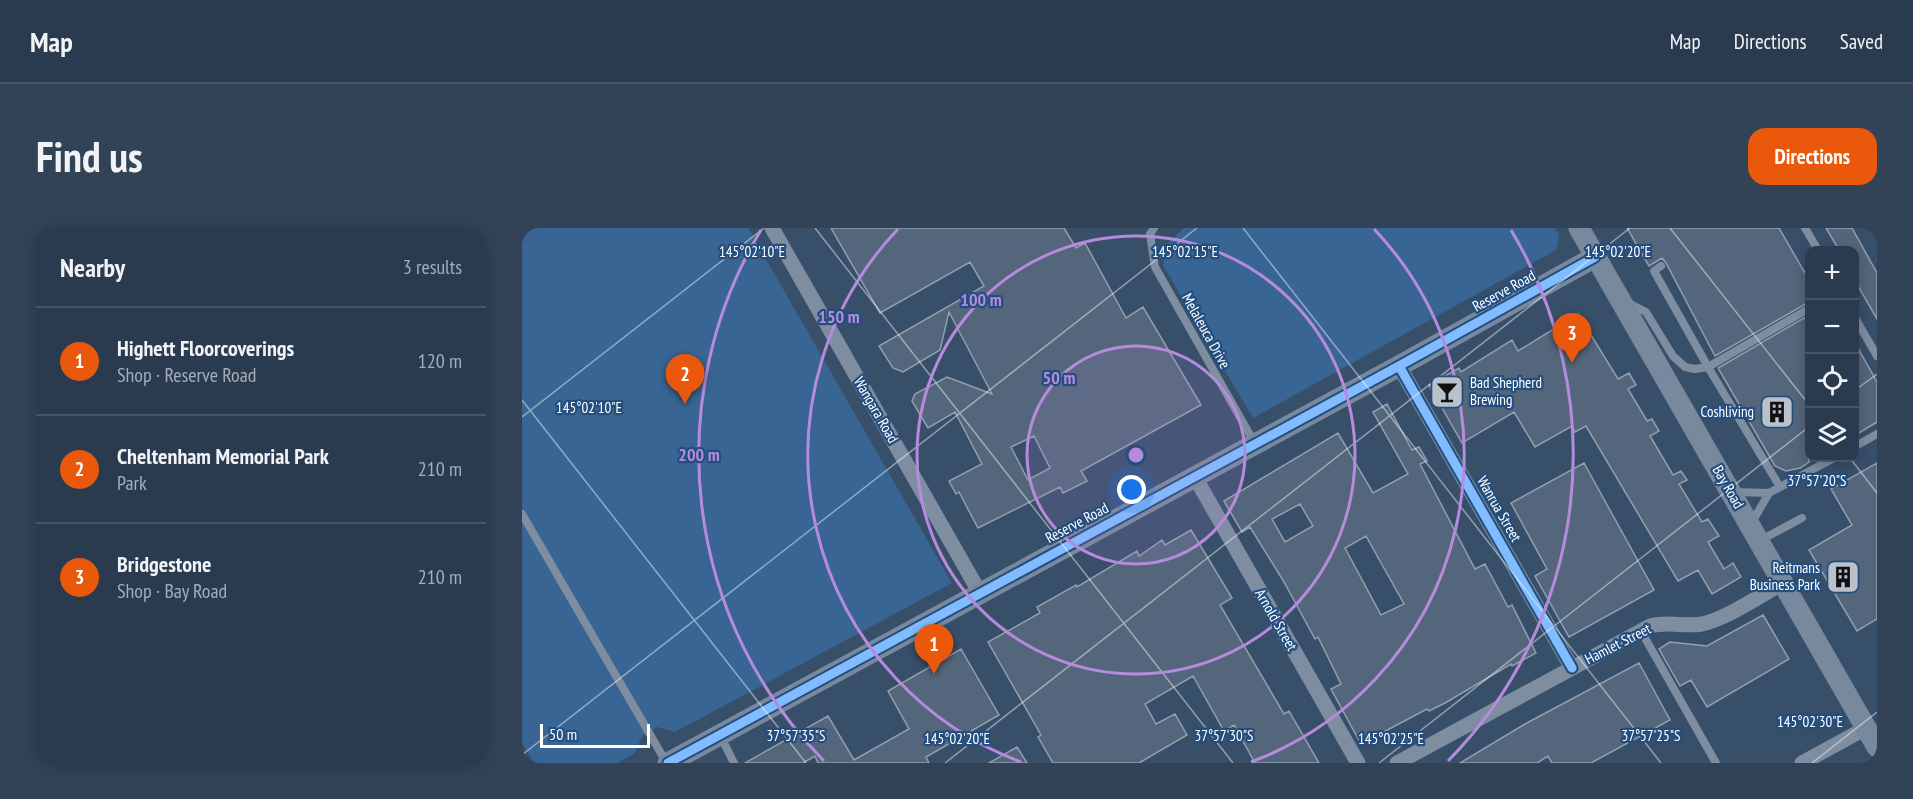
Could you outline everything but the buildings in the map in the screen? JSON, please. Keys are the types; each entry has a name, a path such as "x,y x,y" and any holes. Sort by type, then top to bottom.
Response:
{"street":[{"name":"Wangara Road","path":"771,228 980,593"},
{"name":"Bay Road","path":"1579,228 1877,747"},
{"name":"Reserve Road","path":"667,763 1399,366 1595,257"},
{"name":"Wanrua Street","path":"1399,366 1572,668"},
{"name":"Arnold Street","path":"1195,477 1358,763"},
{"name":"Hamlet Street","path":"1397,763 1650,626 1665,623 1688,625 1708,622 1783,583"},
{"path":"1802,763 1866,728"}],"lane":[{"name":"Melaleuca Drive","path":"1154,228 1150,234 1155,267 1254,444"},
{"path":"1805,228 1816,246"},
{"path":"1661,267 1654,271 1780,487"},
{"path":"1618,298 1646,312 1673,356 1685,367 1695,369 1708,367 1805,310"},
{"path":"1859,325 1877,356"},
{"path":"1859,444 1877,434"},
{"path":"1731,492 1769,493 1827,462"},
{"path":"1754,533 1769,493"},
{"path":"522,514 667,763"},
{"path":"1754,533 1802,518"},
{"path":"1641,631 1716,763"},
{"path":"720,734 734,763"}],"shaded area":[{"path":"522,228 748,228 952,583 675,732 657,727 642,736 635,753 618,763 534,763 522,742"},
{"path":"1184,228 1555,228 1559,236 1556,250 1253,418 1163,265 1167,244"}],"cycle path":[{"path":"668,763 1595,257"},
{"path":"1399,366 1572,668"}],"place":[{"name":"Bridgestone","path":"1572,363"},
{"name":"Bad Shepherd Brewing","path":"1447,392"},
{"name":"Cheltenham Memorial Park","path":"685,404"},
{"name":"Coshliving","path":"1777,412"},
{"name":"Reitmans Business Park","path":"1843,577"},
{"name":"Highett Floorcoverings","path":"934,674"}]}
